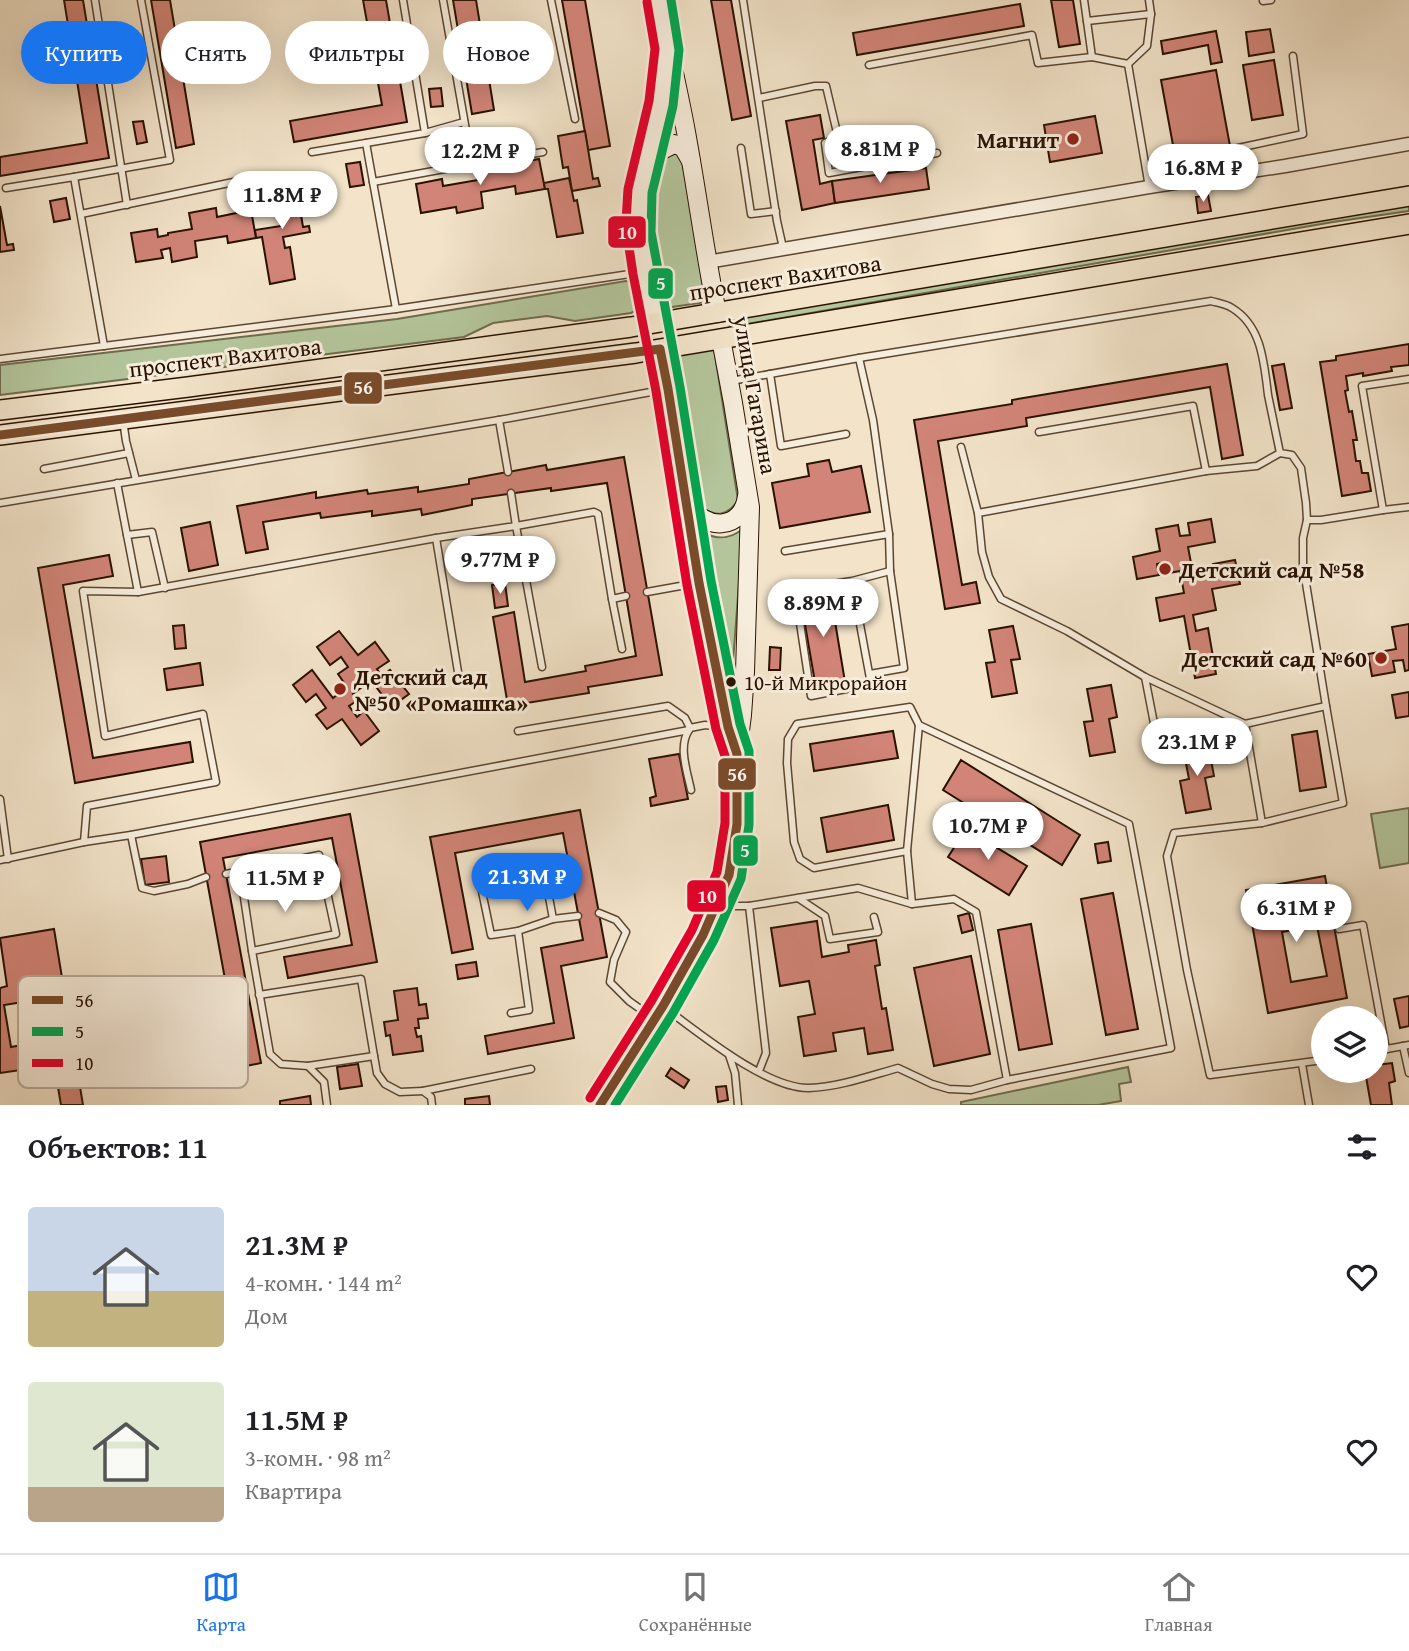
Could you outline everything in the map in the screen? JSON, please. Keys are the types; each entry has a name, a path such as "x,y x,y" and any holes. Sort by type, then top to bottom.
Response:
{"main road":[{"name":"улица Гагарина","path":"603,1104 703,935 729,875 737,824 737,754 745,672 750,507 691,161 659,0"},
{"name":"улица Гагарина","path":"667,49 661,103 640,191 638,221 699,583 728,727 737,754"},
{"path":"644,172 660,151 674,144 683,147 691,161"},
{"name":"проспект Вахитова","path":"0,410 216,384 655,323 1409,196"},
{"name":"проспект Вахитова","path":"0,435 636,354 1409,224"},
{"path":"685,496 700,518 711,523 723,523 734,519 743,511 747,500 747,485"}],"street":[{"path":"707,262 1409,144"}],"lane":[{"path":"95,0 127,205"},
{"path":"6,188 170,160 141,0"},
{"path":"403,0 425,133"},
{"path":"443,0 472,164"},
{"path":"551,0 575,119"},
{"path":"743,0 783,248"},
{"path":"1084,0 1093,57"},
{"path":"1128,64 1147,46 1151,14 1149,0"},
{"path":"1087,22 1151,14"},
{"path":"869,65 1032,35 1038,62 1093,57 1128,64"},
{"path":"1228,175 1229,150 1303,134 1293,56"},
{"path":"1128,64 1149,187"},
{"path":"759,98 814,86 826,86 838,137 825,143 829,173 937,153"},
{"path":"312,152 425,133 464,122"},
{"path":"366,143 396,309"},
{"path":"741,148 751,214 776,211"},
{"path":"373,182 543,152"},
{"path":"74,177 104,346"},
{"path":"81,214 243,180"},
{"path":"0,359 396,309 645,272"},
{"path":"729,381 1212,301 1230,306 1244,317 1254,331 1262,351 1280,453"},
{"path":"859,358 873,420 904,668 870,674"},
{"path":"770,374 781,446 846,433"},
{"path":"1383,510 1362,386 1409,379"},
{"path":"0,503 499,420 668,388"},
{"path":"1039,432 1194,406 1206,471"},
{"path":"122,419 136,480"},
{"path":"499,420 508,472"},
{"path":"961,447 978,513 982,552 989,577 1000,598 1067,631 1145,677 1245,724 1326,706"},
{"path":"44,469 129,453"},
{"path":"978,513 1206,471 1257,466 1280,453 1292,455 1301,468 1307,520 1303,538 1303,565 1343,803 1262,823 1174,834 1167,856 1187,970 1210,1075 1311,1062"},
{"path":"117,483 138,592"},
{"path":"511,494 542,667"},
{"path":"1307,520 1409,507"},
{"path":"84,842 87,806 216,782 203,714 105,736 83,591 138,592 165,588 594,512 598,514 622,649"},
{"path":"127,535 152,532 165,588"},
{"path":"785,551 889,534"},
{"path":"436,538 460,678"},
{"path":"852,580 871,684 811,696 795,590 890,571"},
{"path":"647,592 699,583"},
{"path":"612,599 626,596"},
{"path":"1145,677 1157,739"},
{"path":"518,731 668,706 685,718 689,729"},
{"path":"908,851 814,868 800,859 794,842 787,763 788,739 797,724 910,707 919,725 908,851 912,904"},
{"path":"1245,724 1262,823"},
{"path":"0,860 705,725 728,727"},
{"path":"599,913 616,920 625,932 614,960 610,982 629,1002 659,1012 783,1084 807,1088 836,1084 898,1068 932,1084 949,1089 971,1090 1007,1080 1171,1048 1129,824 919,725"},
{"path":"689,729 685,735 683,750 691,790"},
{"path":"0,799 8,859"},
{"path":"131,835 142,888 154,891 206,877"},
{"path":"226,874 319,855 336,934 252,951"},
{"path":"553,919 542,859 478,872 491,935 518,931 553,919 578,916"},
{"path":"240,871 270,1054 281,1064 308,1066 374,1056"},
{"path":"720,896 735,906 749,906 858,888 912,904 954,899 976,912 1007,1080"},
{"path":"798,898 825,916 830,939 878,932 874,917"},
{"path":"749,906 766,1052 760,1071"},
{"path":"1339,929 1363,925 1378,1006"},
{"path":"511,1013 529,1010 518,931"},
{"path":"259,995 360,979 377,1073 384,1084 400,1092 423,1091 531,1069"},
{"path":"1388,1049 1406,1046 1409,1073"},
{"path":"729,1055 735,1073 738,1105"},
{"path":"1302,1064 1309,1105"},
{"path":"308,1066 324,1082 327,1105"},
{"path":"423,1091 430,1097 432,1105"}],"green space":[{"path":"666,151 681,154 707,302 665,308 650,219 662,153"},
{"path":"1409,203 1409,211 730,327 729,320"},
{"path":"626,281 638,286 643,295 641,305 631,313 575,321 547,316 493,323 464,337 0,395 0,365 397,319"},
{"path":"714,349 738,500 729,510 720,514 699,507 674,356"},
{"path":"743,529 731,689 704,533 724,537"},
{"path":"1409,808 1409,863 1380,868 1371,814"},
{"path":"1128,1067 1131,1082 1119,1084 1121,1101 1098,1105 961,1105 961,1102"}],"building":[{"path":"64,0 83,0 86,21 67,21"},
{"path":"151,0 170,0 174,21 161,21 161,59"},
{"path":"363,0 386,0 390,21 367,21"},
{"path":"453,0 476,0 479,21 456,21"},
{"path":"562,0 585,0 610,146 588,150"},
{"path":"711,0 731,0 751,116 732,120"},
{"path":"1051,0 1073,0 1080,44 1059,47"},
{"path":"1020,4 1024,26 857,55 853,33"},
{"path":"1270,29 1274,52 1249,56 1246,32"},
{"path":"1216,31 1222,62 1211,64 1208,45 1163,54 1161,41"},
{"path":"1274,60 1283,115 1252,120 1243,65"},
{"path":"1216,70 1230,146 1175,156 1161,80"},
{"path":"78,84 97,84 109,158 0,176 0,157 87,143"},
{"path":"165,84 184,84 194,144 176,148"},
{"path":"378,84 400,84 407,122 294,142 290,121 382,105"},
{"path":"467,84 490,84 494,110 472,114"},
{"path":"441,88 443,106 431,107 429,89"},
{"path":"820,115 824,138 813,140 820,184 832,181 835,203 802,210 786,121"},
{"name":"Магнит","path":"1095,116 1102,153 1050,162 1044,125"},
{"path":"143,121 147,142 137,144 133,122"},
{"path":"585,131 593,179 598,178 600,186 572,191 568,167 563,168 558,136"},
{"path":"539,159 545,189 516,194 515,186 481,192 483,208 457,213 456,207 421,213 416,184 442,179 443,186 478,180 476,166 502,161 503,169 511,168 511,164"},
{"path":"360,162 364,185 350,187 346,164"},
{"path":"926,168 929,189 835,203 832,181"},
{"path":"295,178 303,227 309,226 310,232 283,237 285,248 290,247 295,279 270,284 262,237 256,238 255,230 281,226 279,215 275,216 269,182"},
{"path":"569,178 574,201 577,200 583,233 557,237 548,189 545,189 544,183"},
{"path":"1208,195 1211,211 1198,213 1196,197"},
{"path":"66,198 70,219 54,222 50,201"},
{"path":"0,206 7,245 13,244 14,250 0,252"},
{"path":"216,208 217,217 251,210 256,238 228,243 227,236 195,241 197,257 172,262 170,248 161,250 163,258 136,262 131,233 157,229 158,237 192,229 189,213"},
{"path":"1409,344 1409,365 1391,367 1392,371 1346,376 1348,390 1345,391 1357,440 1353,440 1356,461 1360,461 1362,473 1368,473 1371,491 1342,496 1320,362 1336,360 1336,356"},
{"path":"1227,364 1243,455 1222,459 1210,387 1026,418 1027,426 938,441 962,585 976,582 980,603 945,609 914,420 1012,404 1012,400"},
{"path":"1284,364 1292,408 1280,410 1272,366"},
{"path":"624,457 662,675 588,687 589,693 508,706 493,617 514,612 525,682 586,671 585,666 636,656 607,483 472,499 472,505 422,515 421,509 372,516 372,511 321,518 320,513 263,522 268,549 246,553 237,506 316,492 316,498 367,490 368,494 418,487 418,492 469,484 469,479 546,465 547,470"},
{"path":"829,460 832,472 861,466 870,512 780,528 772,483 809,476 807,464"},
{"path":"1211,519 1215,542 1188,547 1192,568 1202,566 1204,578 1215,576 1213,564 1235,560 1240,584 1212,589 1216,610 1193,615 1196,631 1208,628 1216,674 1195,678 1184,616 1160,621 1156,598 1184,593 1180,571 1169,573 1167,562 1157,564 1159,575 1137,579 1133,557 1160,551 1156,529 1178,525 1180,536 1190,535 1188,523"},
{"path":"210,522 218,565 189,571 181,528"},
{"path":"109,555 113,576 63,585 93,758 190,742 193,762 75,783 38,568"},
{"path":"505,583 508,606 495,608 492,585"},
{"path":"830,591 845,682 816,688 800,596"},
{"path":"1409,624 1409,670 1405,671 1403,660 1393,661 1395,672 1372,676 1368,654 1396,649 1392,627"},
{"path":"184,625 186,648 175,649 173,626"},
{"path":"1013,626 1020,659 1011,660 1017,693 992,697 986,663 995,662 989,630"},
{"path":"339,631 358,655 375,642 389,661 377,669 382,676 390,670 409,694 391,707 371,680 353,694 358,700 349,706 357,717 364,711 379,731 361,745 342,719 327,729 316,715 326,708 316,694 306,702 293,685 312,670 333,698 347,687 338,674 348,667 341,657 330,665 317,647"},
{"path":"770,647 781,648 780,670 769,670"},
{"path":"200,663 203,685 167,690 164,669"},
{"path":"1111,685 1117,717 1109,719 1115,752 1090,756 1084,722 1093,721 1087,689"},
{"path":"1409,692 1409,716 1396,718 1392,695"},
{"path":"893,731 898,758 814,771 810,744"},
{"path":"1317,731 1326,787 1300,791 1292,735"},
{"path":"1208,744 1214,776 1205,778 1211,809 1186,813 1180,781 1189,779 1183,748"},
{"path":"679,754 688,799 651,806 650,798 656,796 649,759"},
{"path":"961,760 1080,835 1062,865 943,790"},
{"path":"888,805 894,840 827,852 821,818"},
{"path":"580,810 607,957 561,966 574,1038 488,1054 485,1036 554,1023 541,948 583,940 563,833 455,853 473,949 452,953 430,837"},
{"path":"350,814 377,962 288,978 284,957 352,945 332,838 223,858 245,976 224,976 200,842"},
{"path":"966,829 1027,866 1009,895 948,857"},
{"path":"1108,842 1111,861 1098,863 1095,844"},
{"path":"166,856 169,882 145,885 141,859"},
{"path":"1325,876 1347,998 1268,1013 1246,890","holes":["1317,926 1327,976 1291,982 1282,932"]},
{"path":"1113,893 1138,1029 1106,1035 1081,899"},
{"path":"969,913 973,930 962,933 958,916"},
{"path":"817,921 822,957 849,952 848,945 876,940 880,965 875,966 882,1009 886,1008 893,1050 868,1054 864,1028 833,1033 836,1051 804,1056 798,1017 815,1014 809,981 780,986 771,928"},
{"path":"1031,924 1052,1044 1019,1050 998,930"},
{"path":"54,929 62,976 18,976 18,1003 4,1005 11,1047 18,1046 18,1070 0,1073 0,988 7,986 0,938"},
{"path":"971,956 990,1054 934,1066 914,968"},
{"path":"476,962 478,976 458,979 456,965"},
{"path":"417,988 419,1005 426,1004 428,1018 418,1019 419,1028 415,1028 417,1037 421,1036 423,1051 393,1055 390,1035 386,1036 384,1022 398,1020 394,991"},
{"path":"248,993 261,1063 248,1066"},
{"path":"1409,996 1409,1026 1400,1028 1394,999"},
{"path":"1392,1063 1395,1081 1389,1083 1392,1105 1371,1105 1367,1083 1388,1083 1388,1064"},
{"path":"358,1064 362,1086 340,1089 337,1067"},
{"path":"671,1068 689,1080 684,1088 666,1076"},
{"path":"726,1086 728,1100 718,1102 716,1087"},
{"path":"58,1088 80,1088 83,1105 61,1105"},
{"path":"310,1096 311,1105 280,1105 280,1101"},
{"path":"489,1096 490,1105 465,1105 465,1099"}],"transit line":[{"name":"5","path":"615,1105 673,1013 714,940 741,879 749,825 749,751 740,724 711,581 680,387 651,232 652,193 673,106 679,50 671,0"},
{"name":"10","path":"590,1098 652,1000 692,930 717,872 725,823 725,756 716,729 687,585 656,391 627,234 628,189 649,101 655,49 647,2"},
{"name":"56","path":"0,435 660,349 699,583 728,727 737,754 737,824 729,875 703,935 663,1006 600,1105"}],"place":[{"name":"Магнит","path":"1073,139"},
{"name":"Детский сад №58","path":"1165,569"},
{"name":"Детский сад №60","path":"1381,658"},
{"name":"10-й Микрорайон","path":"731,682"},
{"name":"Детский сад №50 «Ромашка»","path":"340,689"}]}
